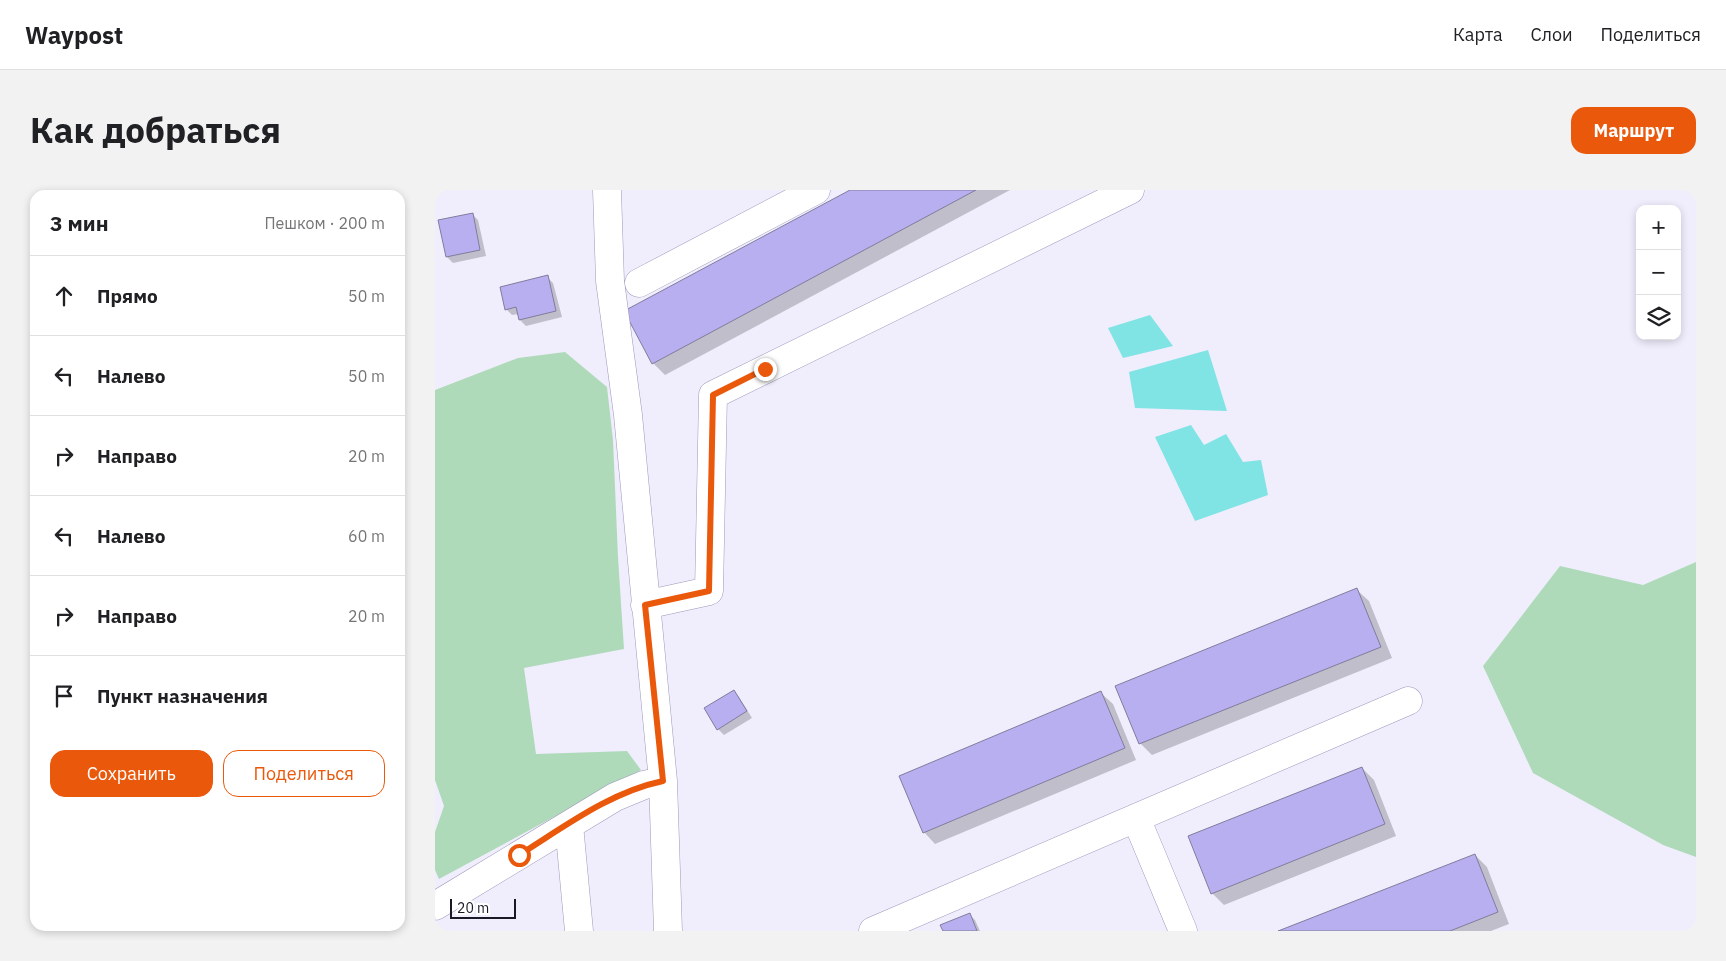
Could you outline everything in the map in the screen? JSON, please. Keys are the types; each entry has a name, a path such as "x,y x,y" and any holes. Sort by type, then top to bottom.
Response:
{"street":[{"path":"607,190 611,281 628,414 663,781 668,931"},
{"path":"639,283 816,190"},
{"path":"645,605 709,591 713,395 1130,190"},
{"path":"873,931 1408,701"},
{"path":"435,906 615,796 644,785 663,781"},
{"path":"1136,818 1183,931"},
{"path":"569,825 579,931"}],"shaded area":[{"path":"1150,315 1173,346 1123,358 1108,328"},
{"path":"1208,350 1227,411 1135,408 1129,372"},
{"path":"565,352 607,387 613,440 624,649 524,668 536,754 627,751 641,770 439,879 435,870 435,832 444,806 435,780 435,390 518,358"},
{"path":"1191,425 1204,445 1226,434 1243,462 1261,460 1268,495 1195,521 1155,437"},
{"path":"1696,562 1696,857 1663,845 1533,773 1483,666 1560,566 1643,585"}],"building":[{"path":"850,190 976,190 652,364 624,311"},
{"path":"473,213 480,250 446,257 438,220"},
{"path":"548,275 556,311 519,320 516,307 505,310 500,287"},
{"path":"1357,588 1381,647 1139,744 1115,686"},
{"path":"734,690 747,711 717,730 704,708"},
{"path":"1101,691 1125,748 923,833 899,776"},
{"path":"1362,767 1385,824 1211,894 1188,836"},
{"path":"1475,854 1498,912 1450,931 1278,931"},
{"path":"970,913 977,931 943,931 940,925"}],"route":[{"path":"519,855 615,796 644,785 663,781 645,605 709,591 713,395 765,369"}]}
